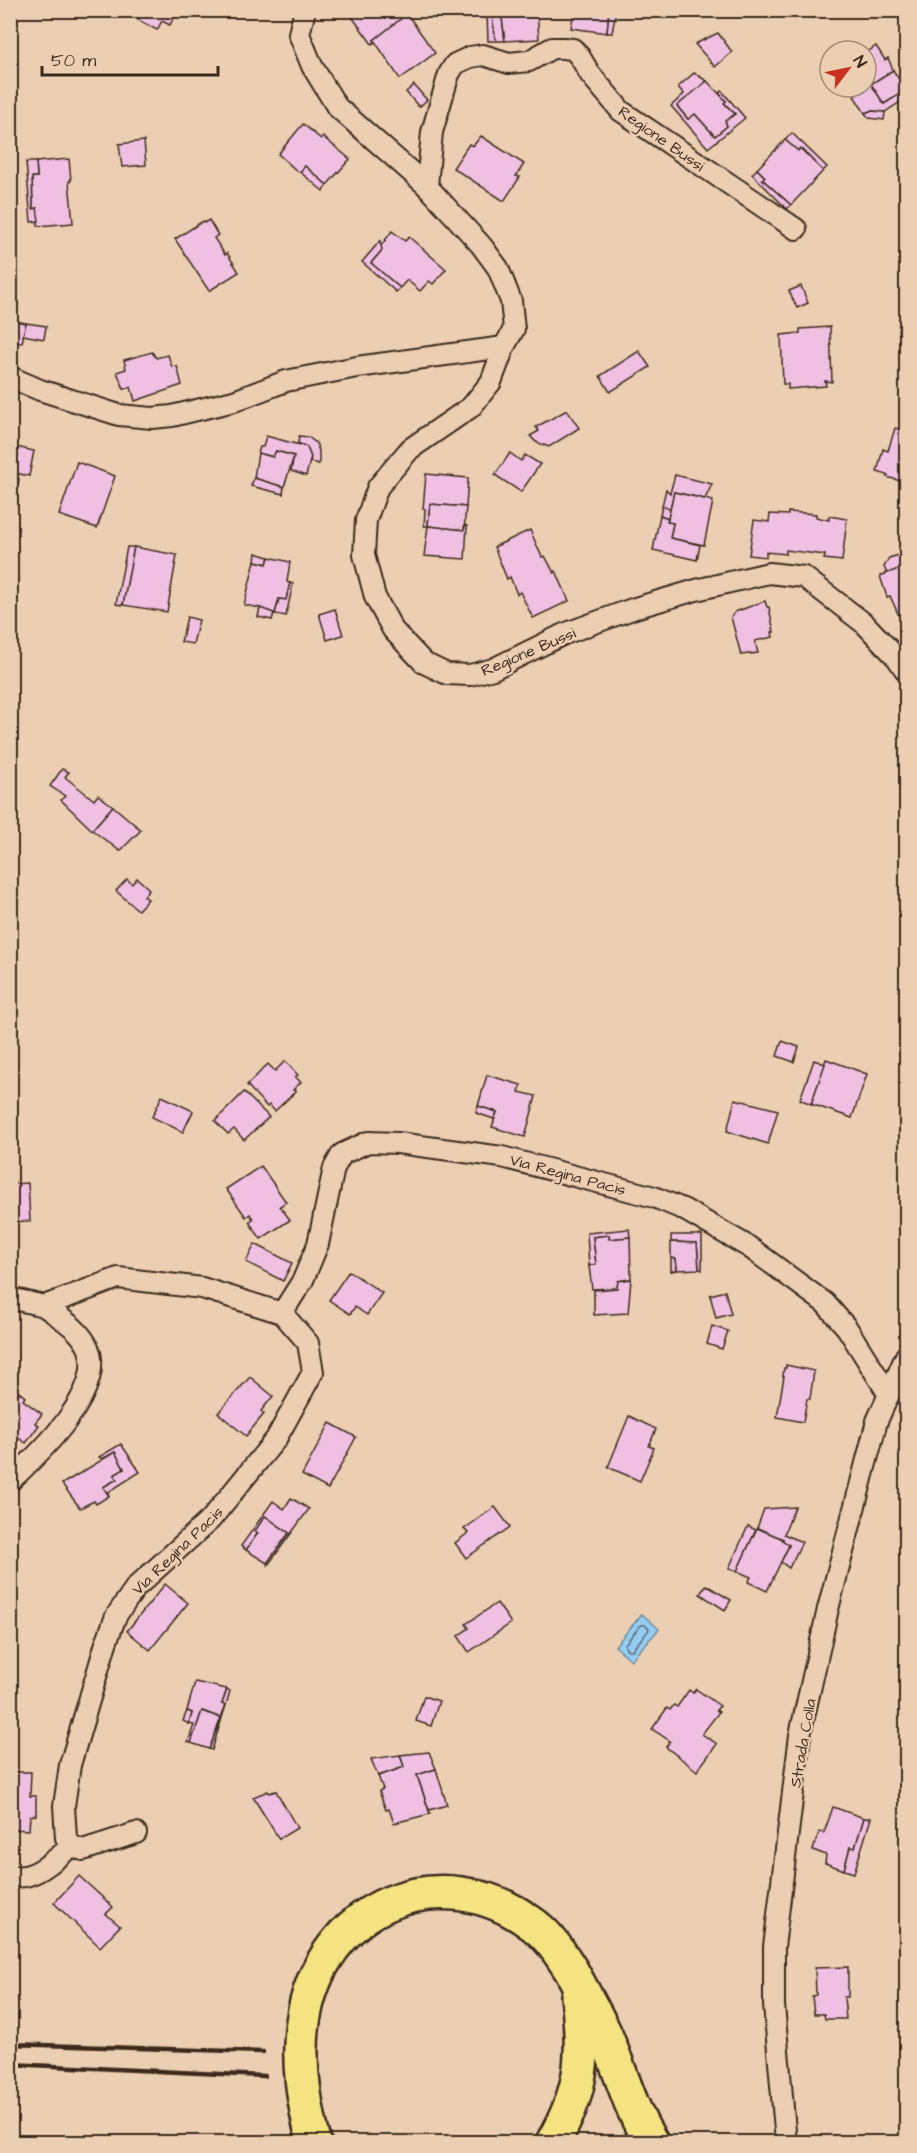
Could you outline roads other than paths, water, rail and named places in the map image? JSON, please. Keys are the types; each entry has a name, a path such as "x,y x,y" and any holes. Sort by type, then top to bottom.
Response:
{"highway":[{"path":"314,2142 307,2115 300,2064 303,2021 311,1987 324,1960 341,1935 366,1915 396,1898 434,1892 473,1895 506,1906 535,1925 555,1945 603,2030 631,2102 651,2142"},
{"path":"553,2142 571,2109 576,2094 581,2061 583,2036 576,1980"}],"street":[{"name":"Regione Bussi","path":"305,10 299,34 312,66 337,107 427,186 481,245 498,268 511,301 514,329 504,347 491,382 471,407 410,449 378,487 366,520 364,555 375,597 393,630 424,663 447,674 470,675 493,669 564,634 635,608 696,590 769,573 804,578 865,624 897,657 906,671"},
{"name":"Regione Bussi","path":"427,186 432,132 449,74 455,64 470,57 483,55 509,63 529,61 552,48 573,49 590,74 621,111 796,229"},
{"path":"10,377 40,390 119,415 152,418 172,416 234,401 296,379 357,367 504,347"},
{"name":"Via Regina Pacis","path":"72,1846 66,1838 64,1806 70,1765 116,1616 136,1587 211,1520 241,1483 276,1439 313,1372 308,1343 282,1313 303,1280 318,1244 334,1168 342,1154 368,1142 378,1142 502,1157 654,1197 683,1209 749,1247 825,1303 847,1328 889,1395"},
{"path":"44,1306 118,1278 202,1288 282,1313"},
{"path":"10,1298 44,1306 68,1322 88,1347 92,1360 92,1372 79,1401 60,1428 10,1481"},
{"name":"Strada Colla","path":"786,2142 774,2005 774,1947 800,1735 828,1609 877,1421 906,1356"},
{"path":"10,1875 18,1878 28,1876 72,1846 83,1850 136,1833"}],"water":[{"path":"642,1614 659,1629 631,1660 615,1646"}],"railway":[{"path":"10,2044 263,2052"},
{"path":"10,2064 265,2076"}]}
